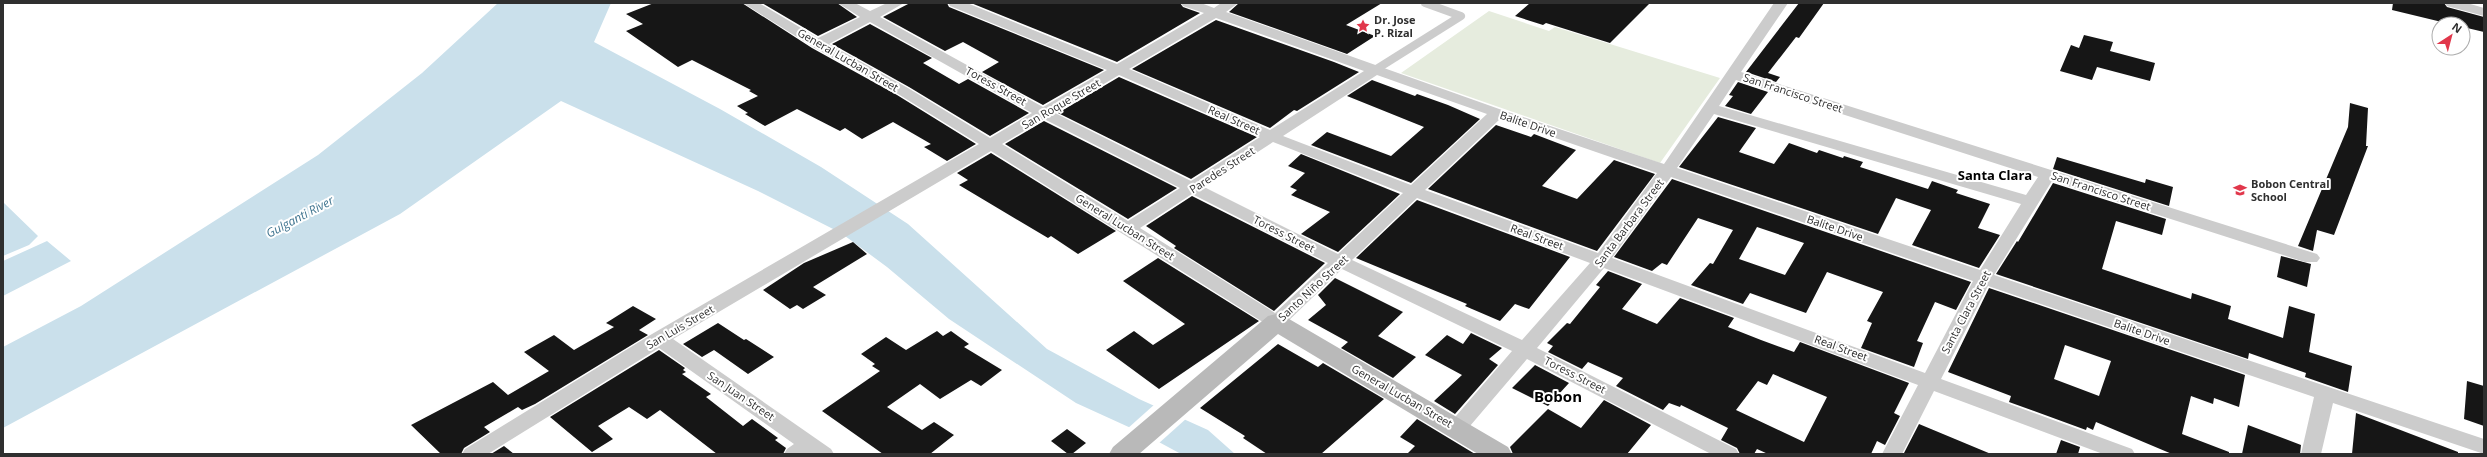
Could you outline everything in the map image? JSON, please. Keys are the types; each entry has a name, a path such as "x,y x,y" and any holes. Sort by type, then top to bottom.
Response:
{"street":[{"name":"General Lucban Street","path":"750,3 818,44 903,91 1128,228 1276,322 1499,454"},
{"name":"Toress Street","path":"845,3 871,16 1045,114 1341,262 1526,350 1728,454"},
{"path":"818,44 896,3"},
{"name":"Real Street","path":"955,3 1120,70 1273,137 1415,192 2125,454"},
{"name":"Balite Drive","path":"1188,3 1375,70 1667,171 2484,447"},
{"name":"San Roque Street","path":"891,203 1120,70 1231,3"},
{"name":"Santa Barbara Street","path":"1457,428 1526,350 1600,261 1667,171 1781,3"},
{"path":"2452,3 2484,12"},
{"name":"Paredes Street","path":"1128,228 1273,137 1375,70"},
{"name":"San Francisco Street","path":"1732,74 2311,258"},
{"path":"1711,108 2031,202"},
{"name":"Santo Niño Street","path":"1122,454 1276,322 1498,113"},
{"name":"Santa Clara Street","path":"1892,454 1983,279 2048,174"},
{"name":"San Luis Street","path":"472,454 658,340 891,203"},
{"name":"San Juan Street","path":"658,340 810,450"},
{"path":"2310,454 2324,393"}],"lane":[{"path":"1375,70 1462,16 1425,3"}],"shaded area":[{"path":"1489,11 1549,31 1555,27 1720,78 1660,163 1401,73"}],"water":[{"name":"Gulganti River","path":"498,3 611,3 594,42 720,109 821,167 908,224 1047,349 1139,399 1208,430 1235,454 1181,454 1144,434 1076,403 949,319 887,267 841,233 758,191 561,101 400,214 3,428 3,347 81,306 318,155 422,73"},
{"path":"3,202 38,236 29,245 3,256"},
{"path":"47,241 71,261 3,296 3,261"}],"pier":[{"path":"1155,404 1187,418 1158,444 1127,429"}],"building":[{"path":"654,3 742,3 812,48 897,95 976,144 947,161 924,147 931,144 893,122 862,139 845,128 840,131 797,109 765,126 745,114 748,113 737,106 758,96 749,91 751,90 692,60 678,67 626,31 643,24 626,14"},
{"path":"762,3 837,3 857,17 818,36"},
{"path":"910,3 947,3 949,7 1104,70 1043,105 982,72 999,62 963,42 945,51 883,17"},
{"path":"971,3 1180,3 1183,7 1200,13 1117,62"},
{"path":"1239,3 1382,3 1346,25 1375,36 1347,54 1229,12"},
{"path":"1530,3 1650,3 1610,43 1546,23 1543,25 1515,16"},
{"path":"1799,3 1824,3 1799,38 1796,37 1768,73 1780,77 1776,82 1746,72"},
{"path":"2393,3 2444,3 2447,7 2484,17 2484,32 2471,29 2471,16 2431,16 2431,19 2392,10"},
{"path":"1216,20 1359,72 1297,111 1294,110 1270,128 1132,69"},
{"path":"870,24 932,58 923,63 959,84 968,79 1029,113 990,136 909,87 832,44"},
{"path":"2084,35 2113,42 2110,51 2155,63 2150,81 2097,67 2092,80 2060,71 2071,45 2079,48"},
{"path":"1119,77 1257,137 1191,179 1058,113"},
{"path":"1372,80 1415,96 1417,94 1448,105 1480,119 1411,183 1311,145 1327,132 1391,156 1424,127 1347,96"},
{"path":"1738,82 1768,92 1751,114 1725,106 1733,96 1729,95"},
{"path":"2350,103 2368,108 2366,146 2368,146 2334,235 2317,230 2313,251 2298,246 2348,127"},
{"path":"1718,117 1756,128 1739,152 1774,164 1789,143 1817,153 1819,150 1843,158 1844,156 1863,162 1860,167 1928,189 1932,181 1958,190 1956,193 1990,204 1978,228 2000,235 1979,268 1912,245 1931,210 1896,198 1878,234 1679,167"},
{"path":"1044,121 1177,188 1128,219 1005,144"},
{"path":"1496,125 1531,137 1534,134 1576,150 1542,186 1577,199 1614,160 1655,174 1597,251 1428,189"},
{"path":"991,153 1116,231 1078,254 1051,236 1048,238 959,185 968,180 957,173"},
{"path":"1301,154 1400,194 1338,252 1301,234 1330,212 1291,195 1297,190 1290,187 1305,173 1288,166"},
{"path":"2057,157 2145,183 2146,179 2173,187 2169,206 2053,169"},
{"path":"1672,179 1971,282 1956,310 1935,302 1917,341 1923,343 1914,367 1861,348 1872,323 1867,321 1883,292 1827,272 1806,313 1750,293 1743,304 1691,285 1710,263 1713,264 1733,230 1698,218 1667,265 1662,263 1652,271 1614,257","holes":["1757,227 1804,243 1785,275 1739,259"]},
{"path":"2053,183 2166,219 2162,235 2116,221 2102,269 2191,299 2192,293 2231,306 2228,319 2283,338 2289,306 2315,314 2309,352 2352,366 2348,392 2305,377 2306,373 2249,353 2248,359 1996,274 2017,241 2018,242"},
{"path":"1192,196 1325,263 1274,311 1174,248 1176,246 1146,226"},
{"path":"1417,200 1570,257 1529,309 1515,304 1500,321 1465,306 1467,304 1356,258"},
{"path":"853,242 867,254 813,287 826,295 803,309 797,305 790,309 763,290 804,263"},
{"path":"2281,256 2311,264 2307,287 2277,277"},
{"path":"1158,258 1259,321 1159,389 1106,350 1134,331 1153,345 1185,324 1123,281"},
{"path":"1608,271 1642,284 1622,309 1657,324 1680,298 1734,318 1728,327 1761,340 1794,352 1800,342 1909,383 1894,413 1900,416 1885,445 1877,441 1871,454 1768,454 1757,449 1754,454 1740,454 1737,448 1721,440 1728,428 1681,405 1680,407 1669,403 1663,410 1616,386 1623,378 1588,362 1582,369 1548,352 1553,346 1547,343 1567,323 1570,324 1600,287 1596,285","holes":["1773,374 1827,397 1804,442 1736,410 1758,381 1767,385"]},
{"path":"1335,278 1403,312 1378,336 1416,357 1393,378 1341,348 1348,342 1308,320 1326,305 1318,295"},
{"path":"1989,288 2245,375 2239,407 2214,398 2213,404 2191,396 2182,434 2229,452 2229,454 2172,454 2096,422 2093,430 2087,427 2086,430 2009,402 2011,396 1948,372","holes":["2065,345 2111,361 2099,396 2054,379"]},
{"path":"633,306 656,319 639,330 648,335 535,404 522,410 518,407 484,427 490,432 464,448 461,454 441,454 411,425 493,382 508,395 549,371 524,352 554,335 574,350 614,327 606,323"},
{"path":"718,323 774,357 748,374 714,350 702,357 683,344"},
{"path":"937,331 943,336 951,331 969,344 964,347 1002,370 981,386 971,380 940,399 920,384 887,407 922,430 934,422 954,435 930,454 883,454 822,411 880,371 872,366 875,364 861,354 886,337 906,350"},
{"path":"1471,333 1502,348 1489,359 1498,365 1455,414 1434,401 1462,375 1425,355 1447,335 1463,344"},
{"path":"1278,344 1318,367 1323,363 1384,399 1321,454 1267,454 1243,438 1245,436 1200,408"},
{"path":"659,350 685,368 683,370 686,372 682,374 711,394 706,397 743,426 752,419 778,438 775,440 786,448 783,454 717,454 660,410 647,419 629,407 598,426 613,439 592,452 550,417"},
{"path":"1535,365 1569,383 1548,406 1512,388"},
{"path":"2467,381 2484,386 2484,426 2464,419"},
{"path":"1604,400 1651,425 1627,454 1513,454 1510,447 1548,409 1581,428"},
{"path":"2356,413 2458,452 2458,454 2352,454"},
{"path":"1417,419 1475,454 1407,454 1415,446 1400,437"},
{"path":"1919,424 1991,454 1904,453"},
{"path":"2248,425 2301,445 2300,454 2242,454"},
{"path":"1067,429 1086,443 1072,454 1068,454 1051,441"},
{"path":"2061,440 2080,447 2078,454 2056,454"},
{"path":"504,446 514,454 491,454"}],"place":[{"name":"Dr. Jose P. Rizal","path":"1363,26"},
{"name":"Bobon Central School","path":"2240,190"}],"district":[{"name":"Santa Clara","path":"1995,175"},
{"name":"Bobon","path":"1558,397"}]}
